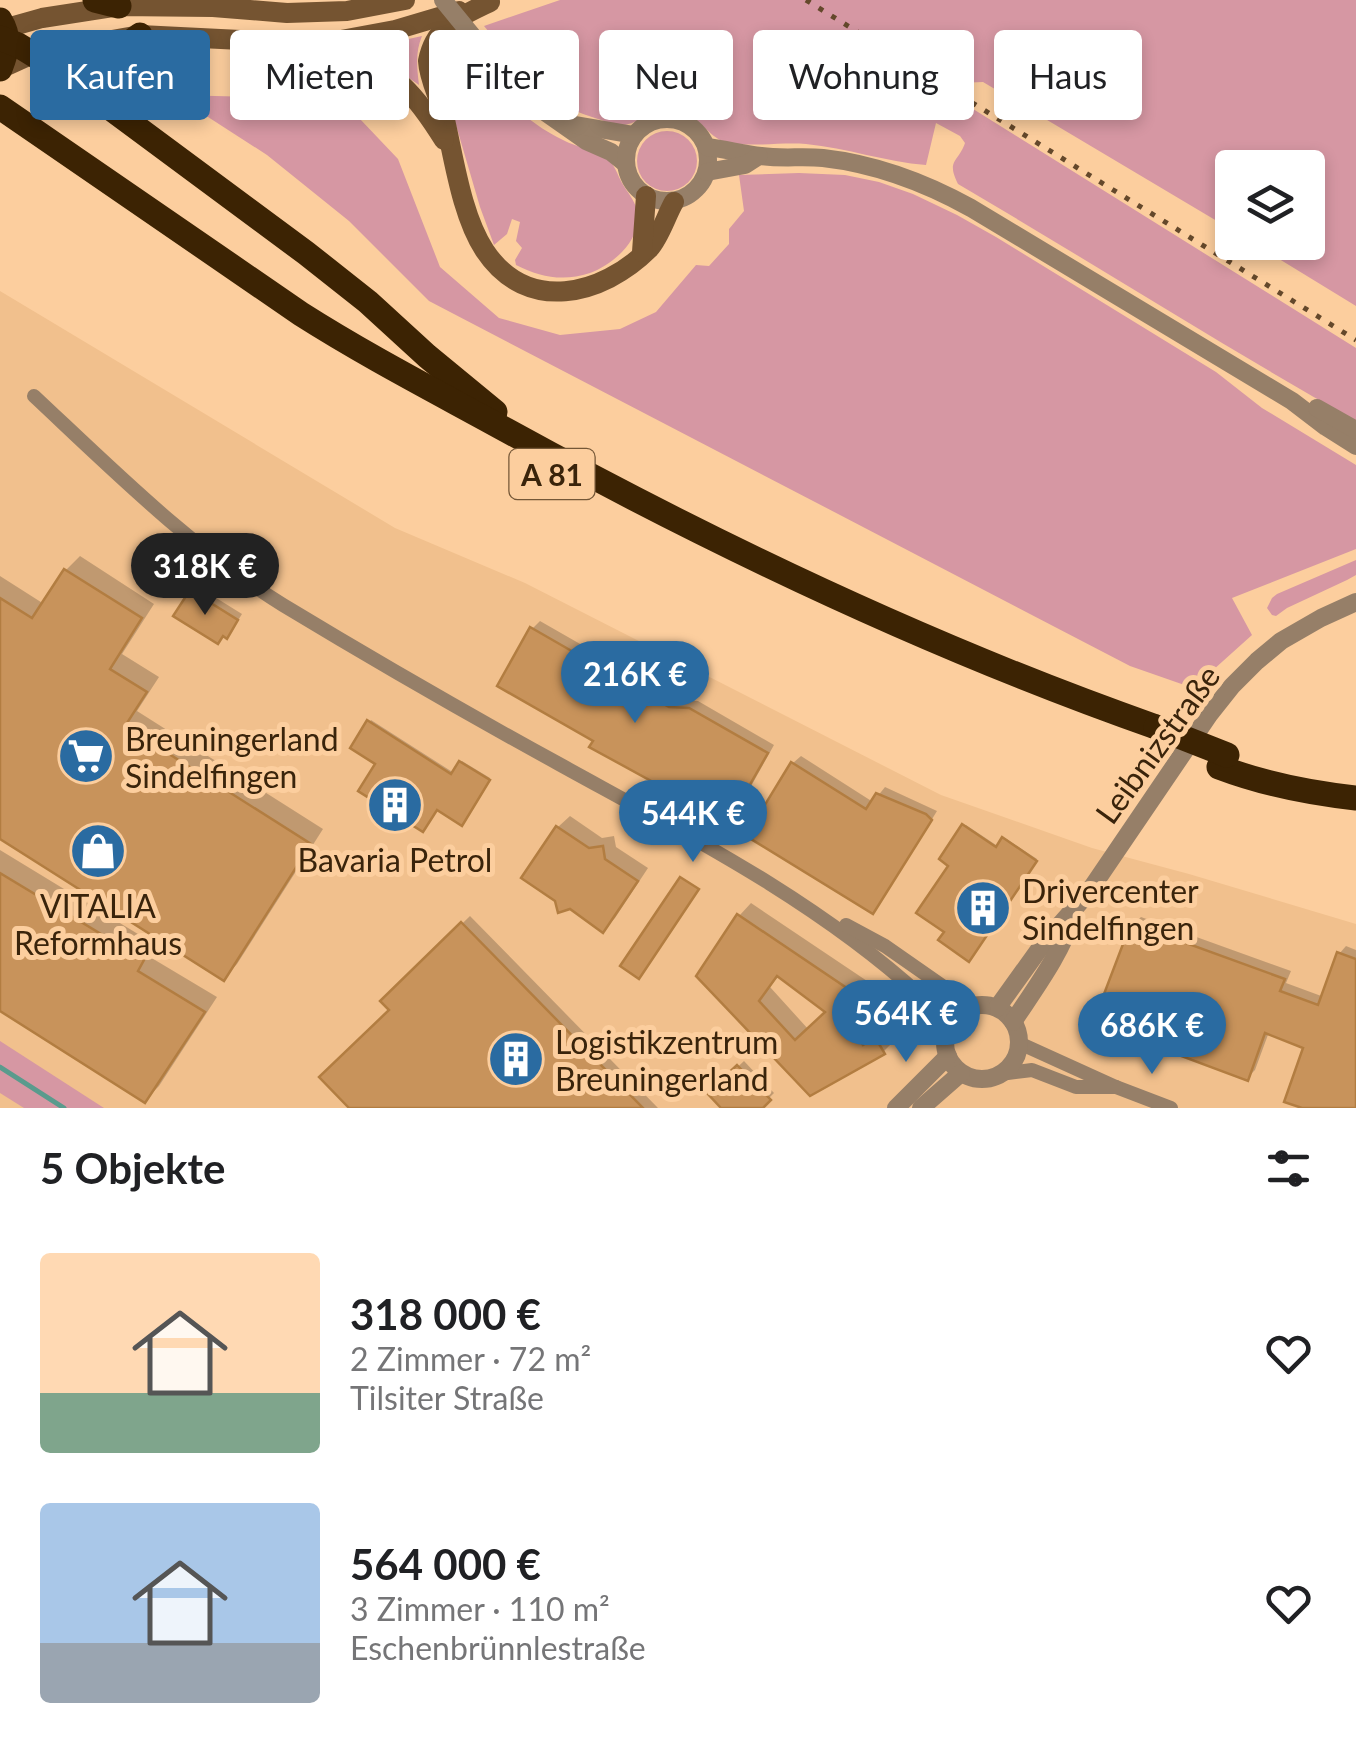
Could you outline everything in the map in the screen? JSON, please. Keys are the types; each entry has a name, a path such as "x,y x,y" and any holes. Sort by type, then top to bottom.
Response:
{"highway":[{"path":"2,32 30,52"},
{"path":"0,69 6,53 2,32"},
{"name":"A 81","path":"0,107 316,324 634,499 859,609 1223,761 1249,778 1356,798"},
{"path":"128,120 306,253 542,450"},
{"name":"A 81","path":"0,125 136,223 336,356 588,494 843,618 1115,728 1152,733"},
{"name":"A 81","path":"1223,761 1356,783"}],"main road":[{"path":"2,32 107,3 288,13 346,11 401,1"},
{"path":"395,30 493,1"},
{"path":"493,1 439,33 430,49 428,70 477,237 500,269 518,282 547,291 586,289 610,278 642,254 655,241 674,202"},
{"path":"0,69 30,55"},
{"path":"409,91 450,150"},
{"path":"642,254 646,196"}],"street":[{"path":"443,0 520,93 626,164"},
{"path":"665,118 682,122 697,132 707,147 707,172 699,188 674,202 646,196 628,175 628,148 634,136 648,124 665,118"},
{"path":"564,123 634,136"},
{"path":"707,147 759,156 852,163 932,188 1292,401 1356,446"},
{"path":"707,172 745,164 759,156"},
{"path":"34,396 129,485 252,584 404,677 641,809 843,932 931,1006 946,1034 948,1056 962,1073 981,1079 1032,1070 1076,1087 1116,1087"},
{"path":"1292,401 1320,409 1356,430"},
{"name":"Leibnizstraße","path":"997,1008 1043,944 1076,909 1232,686 1281,640 1356,602"},
{"path":"767,884 885,946 971,1006"},
{"name":"Leibnizstraße","path":"1013,1022 1057,955 1076,909"},
{"path":"946,1034 954,1016 971,1006 997,1008 1013,1022 1019,1043 1014,1061 1000,1074"},
{"path":"1019,1043 1172,1108"},
{"path":"896,1108 948,1056"},
{"path":"921,1108 962,1073"}],"shaded area":[{"path":"560,0 1356,0 1356,306 1281,260 1325,260 1325,150 1215,150 1215,220 1047,120 1142,120 1142,30 994,30 994,89 983,82 974,82 974,30 753,30 753,120 974,120 974,110 1356,348 1356,421 958,184 953,166 965,143 936,123 926,165 806,144 749,145 716,138 695,120 733,120 733,30 599,30 599,119 579,112 579,30 487,30 484,26"},
{"path":"422,36 417,54 419,85 409,78 409,39"},
{"path":"210,96 230,96 230,120 361,120 398,159 440,267 499,318 560,335 620,329 656,312 696,265 709,266 729,244 729,229 744,211 739,175 845,175 913,194 996,237 1216,372 1262,408 1356,465 1356,549 1232,598 1252,635 1193,688 1130,666 429,301 349,221 267,155 210,118"},
{"path":"455,120 531,120 558,138 609,160 636,206 638,221 625,249 608,263 590,273 552,277 516,265 522,248 516,241 520,222 512,219 507,234 494,245"},
{"path":"603,120 639,120 630,124"},
{"path":"667,131 688,140 697,161 688,182 667,191 646,182 637,161 646,140"},
{"path":"0,291 395,528 525,583 941,795 1092,848 1356,924 1356,1108 0,1108"},
{"path":"1356,560 1356,575 1347,580 1276,616 1267,608 1277,594"},
{"path":"0,1041 104,1108 24,1108 0,1093"}],"building":[{"name":"Breuningerland Sindelfingen","path":"64,569 142,618 110,669 147,692 125,726 311,844 224,981 0,839 0,598 32,618"},
{"path":"190,590 238,620 227,639 223,636 218,644 173,616"},
{"path":"530,627 669,707 689,708 768,753 728,823 589,747 593,741 497,686"},
{"path":"367,720 451,774 459,761 490,780 462,826 437,810 423,832 358,791 375,764 350,748"},
{"path":"791,762 866,809 876,793 932,820 873,914 746,836"},
{"name":"Drivercenter Sindelfingen","path":"962,824 996,847 1002,837 1037,861 969,962 938,940 944,932 916,913 948,866 939,859"},
{"path":"556,826 589,848 603,846 605,859 638,881 603,933 570,909 558,913 555,901 521,878"},
{"path":"0,873 144,960 138,971 205,1012 145,1103 0,1011"},
{"path":"680,877 699,889 639,979 620,966"},
{"path":"737,914 866,1001 846,1020 863,1045 875,1037 885,1054 810,1096 696,976","holes":["777,976 825,1012 795,1040 759,1001"]},
{"name":"Logistikzentrum Breuningerland","path":"461,922 643,1108 349,1108 319,1077 389,1010 380,1001"},
{"path":"1131,923 1285,979 1280,991 1318,1005 1337,952 1356,959 1356,1108 1302,1108 1284,1102 1303,1048 1265,1033 1248,1081 1093,1023"},
{"path":"737,1065 771,1100 763,1108 721,1108 707,1093"}],"waterway":[{"path":"0,1067 64,1108"}],"railway":[{"path":"806,0 1356,340"}],"place":[{"name":"Breuningerland Sindelfingen","path":"86,756"},
{"name":"Bavaria Petrol","path":"395,805"},
{"name":"VITALIA Reformhaus","path":"98,851"},
{"name":"Drivercenter Sindelfingen","path":"983,908"},
{"name":"Logistikzentrum Breuningerland","path":"516,1059"}]}
